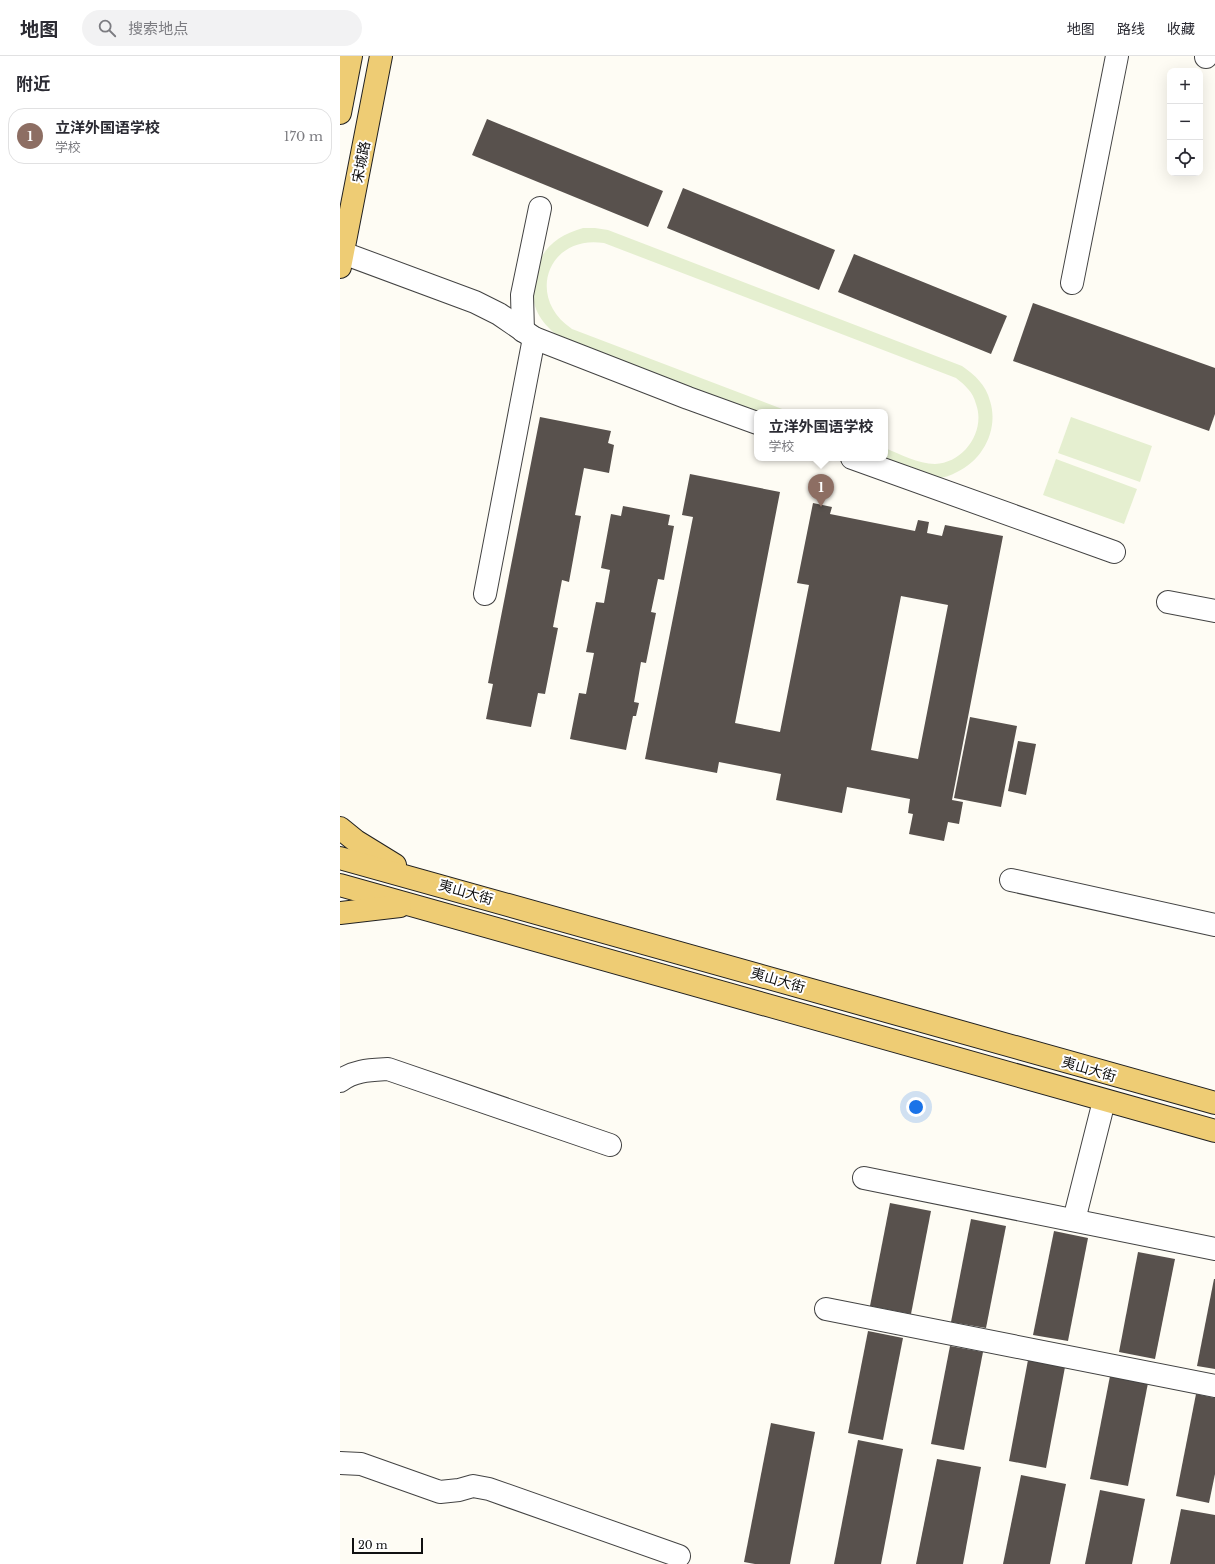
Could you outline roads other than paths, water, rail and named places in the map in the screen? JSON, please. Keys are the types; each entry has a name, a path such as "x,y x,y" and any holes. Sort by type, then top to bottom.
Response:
{"main road":[{"path":"340,113 351,56"},
{"name":"宋城路","path":"341,260 382,56"},
{"path":"340,828 356,841 420,879"},
{"name":"夷山大街","path":"340,858 420,879 1215,1104"},
{"name":"夷山大街","path":"340,885 1215,1131"},
{"path":"340,913 411,905"}],"street":[{"path":"1072,283 1117,56"},
{"path":"485,594 529,334 522,295 540,208"},
{"path":"341,260 475,302 499,314 529,334 754,423"},
{"path":"860,461 1114,552"},
{"path":"1168,602 1215,611"},
{"path":"1011,880 1215,925"},
{"path":"340,1081 363,1070 388,1069 610,1145"},
{"path":"1074,1220 1104,1101"},
{"path":"864,1178 1215,1249"},
{"path":"826,1309 1215,1386"},
{"path":"340,1463 361,1464 440,1492 459,1490 473,1486 489,1489 679,1556"}],"place":[{"name":"立洋外国语学校","path":"821,507"}]}
